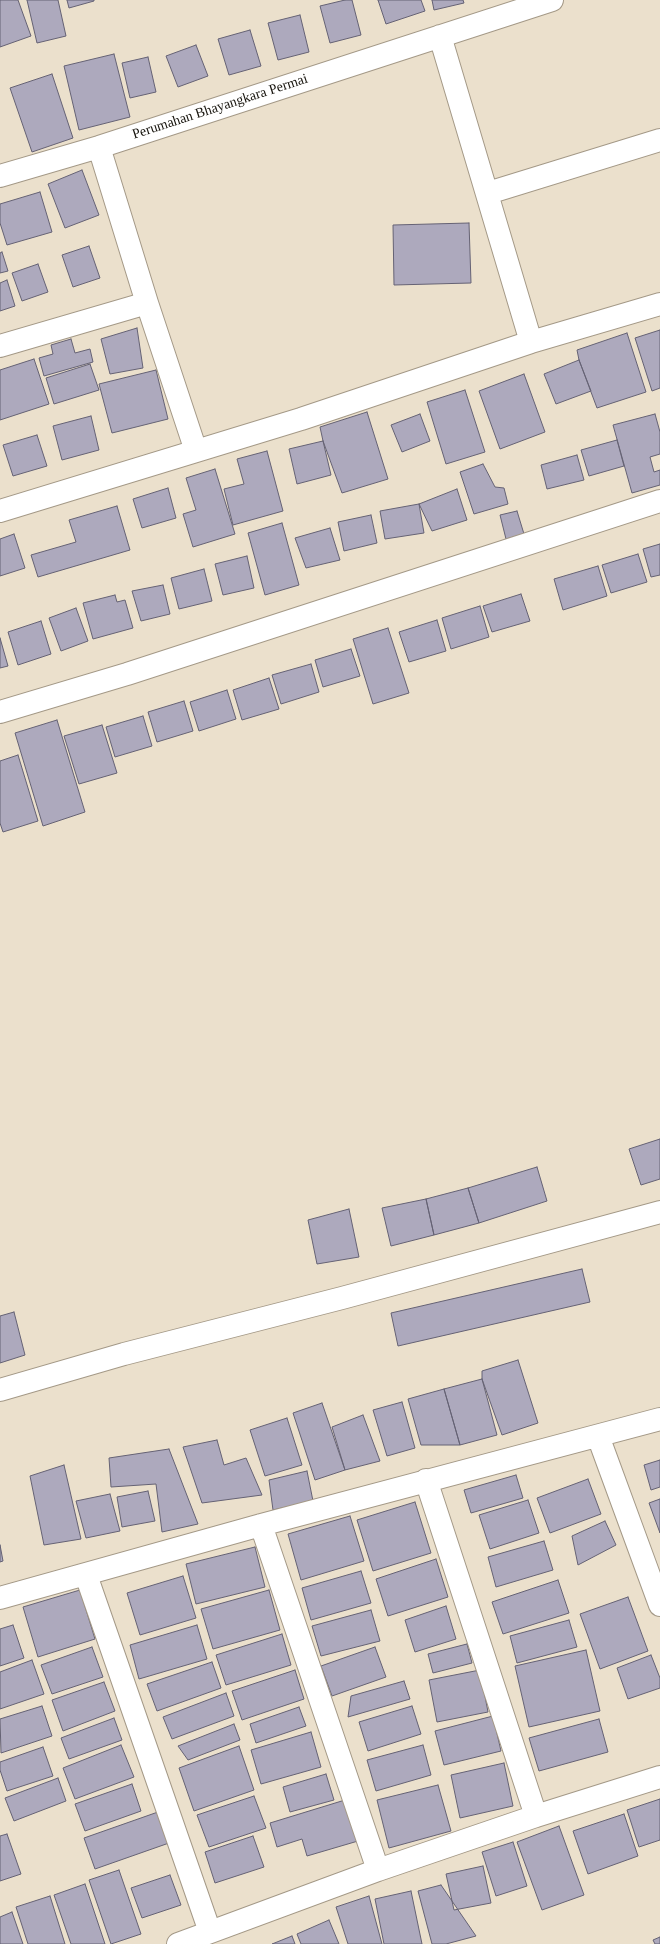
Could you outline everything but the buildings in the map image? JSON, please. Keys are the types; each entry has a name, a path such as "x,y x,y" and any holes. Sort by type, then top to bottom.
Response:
{"street":[{"name":"Perumahan Bhayangkara Permai","path":"0,176 99,147 552,0"},
{"path":"440,36 488,193 531,342"},
{"path":"488,193 660,140"},
{"path":"99,147 147,303 196,451"},
{"path":"0,346 147,303"},
{"path":"0,511 301,419 531,342 660,304"},
{"path":"0,712 127,674 660,501"},
{"path":"0,1390 124,1354 342,1298 660,1212"},
{"path":"0,1598 426,1480 660,1419"},
{"path":"598,1436 660,1605"},
{"path":"426,1480 536,1816"},
{"path":"261,1525 378,1870"},
{"path":"86,1575 210,1932"},
{"path":"178,1944 378,1870 536,1816 660,1777"}]}
